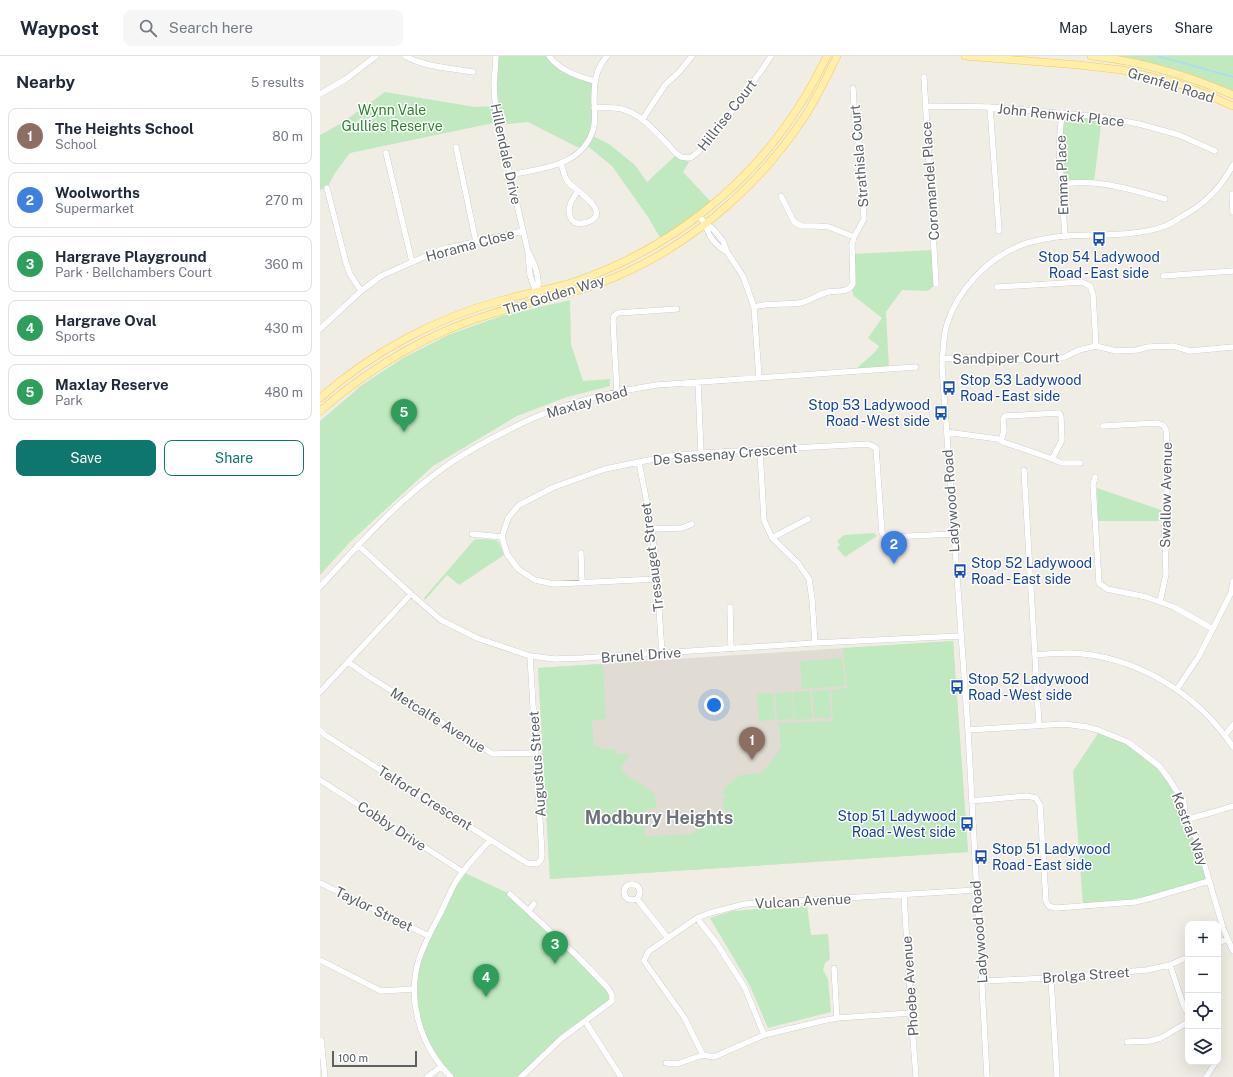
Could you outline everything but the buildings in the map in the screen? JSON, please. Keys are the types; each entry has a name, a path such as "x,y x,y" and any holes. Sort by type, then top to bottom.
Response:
{"main road":[{"name":"The Golden Way","path":"320,398 355,371 414,334 470,310 576,281 624,262 662,241 699,216 735,185 765,153 801,104 827,56"},
{"name":"The Golden Way","path":"320,411 367,374 391,358 426,340 480,317 574,292 622,273 661,253 705,223 744,190 778,153 806,115 825,82 837,56"},
{"name":"Grenfell Road","path":"965,56 1029,59 1099,67 1140,74 1191,89 1233,106"},
{"name":"Grenfell Road","path":"1091,56 1111,58 1154,67 1189,77 1233,95"}],"street":[{"path":"320,94 341,82 376,56"},
{"path":"405,56 423,64 473,72"},
{"name":"Hillendale Drive","path":"496,56 494,79 495,106 528,252 534,262 537,274 537,292 539,301"},
{"path":"548,56 566,70 595,81"},
{"path":"510,175 560,163 572,158 586,145 594,126 595,81 600,66 607,56"},
{"path":"642,120 665,85 679,72 692,56"},
{"name":"Hillrise Court","path":"594,108 624,110 651,126 681,157 692,157 720,128 771,56"},
{"name":"Coromandel Place","path":"924,77 936,284"},
{"name":"Strathisla Court","path":"754,307 804,302 828,292 845,291 851,288 853,284 854,277 852,254 854,238 864,219 860,146 856,138 853,88"},
{"name":"John Renwick Place","path":"926,106 990,107 1097,116 1139,124 1179,135 1215,150"},
{"path":"990,107 999,231"},
{"name":"Emma Place","path":"1062,114 1059,146 1065,236"},
{"path":"456,147 476,242"},
{"path":"386,153 412,262"},
{"path":"560,163 566,180 578,191 593,205 596,209 594,219 585,223 576,223 570,218 570,205 578,191"},
{"name":"Ladywood Road","path":"987,1077 968,730 960,636 942,366 947,325 951,313 960,296 970,283 994,259 1019,246 1052,238 1136,232 1165,226 1193,210 1215,192 1233,165"},
{"path":"1062,184 1073,182 1094,182 1165,199"},
{"path":"327,188 346,263 350,274 361,291"},
{"path":"1233,194 1233,212"},
{"path":"781,196 794,222 801,226 828,228 854,238"},
{"path":"699,216 705,223 707,232 720,248 727,252 743,276 754,307 759,378"},
{"name":"Horama Close","path":"320,329 361,291 381,276 448,248 523,231"},
{"path":"1163,276 1233,270"},
{"path":"997,287 1082,282 1090,286 1093,294 1096,346 1116,352 1137,350 1148,347 1173,346 1190,351 1233,347"},
{"path":"617,392 614,316 618,313 677,309"},
{"name":"Sandpiper Court","path":"942,359 994,356 1007,360 1065,357 1079,350 1096,346"},
{"name":"Maxlay Road","path":"320,587 386,516 431,477 483,443 558,408 617,392 656,385 916,368"},
{"path":"698,382 701,453"},
{"path":"1001,440 1004,430 1003,419 1005,416 1058,413 1061,416 1062,440 1052,459"},
{"name":"Swallow Avenue","path":"1103,426 1158,423 1166,430 1169,470 1164,520 1166,574 1160,602"},
{"path":"946,432 996,438 1062,463 1080,463"},
{"name":"De Sassenay Crescent","path":"502,538 508,518 519,505 554,487 605,469 670,456 701,453 868,444 876,448 882,533 887,537 954,534"},
{"path":"760,451 764,520 772,538 798,563 808,578 812,599 815,643"},
{"name":"Tresauget Street","path":"639,462 652,529 662,653"},
{"path":"1024,470 1039,725"},
{"path":"1095,477 1093,485 1099,583 1106,589 1146,597 1174,607 1213,629"},
{"path":"772,538 808,519"},
{"path":"652,529 682,528 692,524"},
{"path":"472,534 502,538 507,554 518,569 535,580 554,584 657,579"},
{"name":"Brunel Drive","path":"358,545 441,620 477,638 530,656 555,659 583,658 815,643 960,636"},
{"path":"581,553 582,583"},
{"path":"1177,689 1199,656 1230,593 1233,582"},
{"path":"320,692 411,594"},
{"path":"730,607 731,649"},
{"path":"1035,655 1069,653 1108,659 1153,675 1177,689 1205,712 1225,735 1233,747"},
{"name":"Augustus Street","path":"530,656 542,854 541,860 537,864 532,864"},
{"name":"Metcalfe Avenue","path":"348,662 493,754 536,752"},
{"name":"Kestral Way","path":"968,730 1064,724 1088,727 1128,742 1159,766 1169,778 1184,803 1185,820 1197,839 1227,939 1233,951"},
{"path":"1225,735 1233,725"},
{"name":"Telford Crescent","path":"320,730 490,840 527,863 532,864"},
{"name":"Cobby Drive","path":"320,780 463,872"},
{"path":"971,801 1027,796 1036,798 1040,805 1046,901 1050,907 1056,908 1135,902 1209,881"},
{"path":"1185,820 1233,806"},
{"path":"451,1077 441,1067 427,1043 419,1024 414,989 419,961 429,936 454,884 490,840"},
{"name":"Taylor Street","path":"320,883 429,936"},
{"name":"Vulcan Avenue","path":"703,1055 684,1017 644,961 648,952 698,918 710,912 745,904 976,890"},
{"path":"510,894 577,956 608,988 612,995 612,1001 562,1038 521,1077"},
{"name":"Phoebe Avenue","path":"904,895 916,1077"},
{"path":"637,899 668,938"},
{"path":"529,910 534,904"},
{"path":"698,918 717,944 745,988 764,1035"},
{"path":"1221,942 1227,939"},
{"name":"Brolga Street","path":"982,981 1051,978 1147,970 1170,965 1185,958"},
{"path":"320,960 381,991 414,989"},
{"path":"1170,965 1185,1008"},
{"path":"834,968 837,1018"},
{"path":"1051,978 1057,1077"},
{"path":"666,1063 677,1064 703,1055 714,1057 764,1035 837,1018 911,1013"},
{"path":"585,1021 621,1077"},
{"path":"1127,1042 1161,1038 1185,1024"},
{"path":"321,1040 325,1077"},
{"path":"1206,1077 1214,1065"},
{"path":"427,1077 441,1067"}],"shaded area":[{"path":"953,641 968,852 550,879 538,668"}],"green space":[{"name":"Wynn Vale Gullies Reserve","path":"496,56 549,56 566,70 595,81 591,135 609,144 635,165 647,182 677,154 692,157 683,172 713,204 662,241 648,217 612,166 585,144 584,147 577,147 528,122 498,125 498,122 350,153 335,173 327,188 320,190 320,135 340,124 385,92 475,107 495,106"},
{"path":"1108,56 1233,56 1233,91 1190,74 1135,59"},
{"path":"1062,113 1102,117 1094,182 1062,184 1059,146"},
{"path":"935,250 936,284 928,291 902,290 886,312 889,369 857,368 875,352 879,346 868,338 882,318 854,296 851,288 852,254"},
{"path":"570,300 571,344 583,381 610,379 610,386 567,397 517,416 433,466 350,542 320,575 320,421 362,385 403,358 448,335 501,316"},
{"path":"1097,488 1161,510 1161,521 1098,521"},
{"path":"874,533 877,536 845,557 837,548 840,545 837,541 844,535"},
{"path":"474,540 495,540 499,542 504,555 459,585 447,575 425,600 424,598"},
{"path":"953,641 968,852 550,879 538,668 603,664 606,719 592,720 594,746 601,746 601,749 616,749 616,754 630,754 621,768 628,776 654,793 657,808 647,808 647,811 643,811 645,836 692,834 696,831 696,820 728,818 733,811 724,811 723,798 730,797 723,795 723,790 740,775 762,773 781,748 779,723 833,721 831,690 847,688 843,648"},
{"path":"842,658 845,686 802,689 800,661"},
{"path":"829,690 831,718 814,718 812,691"},
{"path":"810,691 812,719 795,720 793,692"},
{"path":"792,692 794,719 777,720 775,693"},
{"path":"773,693 775,720 759,721 757,694"},
{"path":"1098,730 1128,742 1159,766 1180,795 1184,814 1192,831 1209,881 1151,898 1083,906 1073,771 1097,735"},
{"path":"463,872 510,894 608,988 612,1001 574,1028 521,1077 451,1077 441,1067 419,1024 416,1010 419,961"},
{"path":"807,905 811,935 828,934 830,959 825,963 823,970 828,979 831,1012 768,1028 750,986 710,918 732,911"}],"waterway":[{"path":"1158,56 1233,77"}],"place":[{"name":"Stop 54 Ladywood Road - East side","path":"1099,239"},
{"name":"Stop 53 Ladywood Road - East side","path":"949,388"},
{"name":"Stop 53 Ladywood Road - West side","path":"941,413"},
{"name":"Maxlay Reserve","path":"404,432"},
{"name":"Woolworths","path":"894,564"},
{"name":"Stop 52 Ladywood Road - East side","path":"960,571"},
{"name":"Stop 52 Ladywood Road - West side","path":"957,687"},
{"name":"The Heights School","path":"752,760"},
{"name":"Stop 51 Ladywood Road - West side","path":"967,824"},
{"name":"Stop 51 Ladywood Road - East side","path":"981,857"},
{"name":"Hargrave Playground","path":"555,964"},
{"name":"Hargrave Oval","path":"486,997"}],"district":[{"name":"Modbury Heights","path":"659,818"}]}
